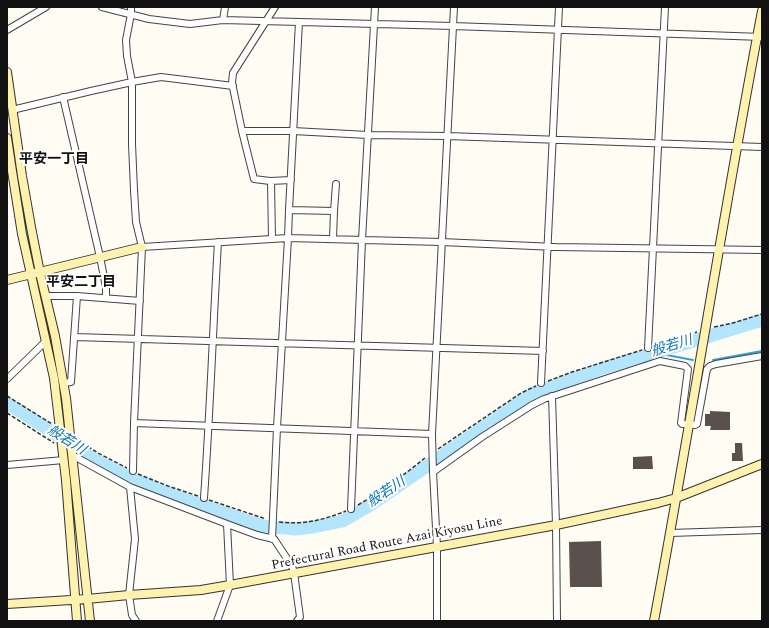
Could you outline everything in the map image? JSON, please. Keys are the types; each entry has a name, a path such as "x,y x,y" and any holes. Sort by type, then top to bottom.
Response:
{"street":[{"path":"7,30 46,7"},
{"path":"102,7 149,19 190,24 223,20 453,26 558,31 760,37"},
{"path":"131,7 126,40 127,56 132,82 132,144 136,222 142,247 133,471"},
{"path":"223,20 225,7"},
{"path":"275,7 233,73 232,83 254,179 272,181 291,180"},
{"path":"351,509 362,240 375,7"},
{"path":"437,621 437,546 432,434 454,7"},
{"path":"541,384 559,7"},
{"path":"648,348 665,7"},
{"path":"654,621 737,147 760,37 762,11"},
{"path":"272,539 299,22"},
{"path":"7,72 22,176 40,273 55,336 64,383 90,621"},
{"path":"12,110 132,82 161,77 233,86"},
{"path":"63,98 100,257 106,287 106,298"},
{"path":"242,131 293,131 368,135 447,136 762,147"},
{"path":"7,138 22,234 54,378 63,446 77,621"},
{"path":"272,181 272,239"},
{"path":"333,239 336,184"},
{"path":"289,210 334,210"},
{"path":"7,280 142,247 288,238 441,242 548,247 762,250"},
{"path":"204,498 218,242"},
{"path":"45,296 77,296 140,301"},
{"path":"64,383 71,382 77,296"},
{"path":"74,337 543,351"},
{"path":"7,379 46,341"},
{"path":"433,472 482,437 544,399 660,361 685,366 688,369 681,423 696,425 708,368 716,364 762,356"},
{"path":"552,396 557,621"},
{"path":"134,423 432,434"},
{"path":"72,453 130,487 257,535 274,539 292,566 299,619 306,621"},
{"path":"7,465 64,460"},
{"name":"Prefectural Road Route Azai Kiyosu Line","path":"7,604 201,590 230,586 437,546 556,525 658,504 762,464"},
{"path":"130,487 135,539 129,595 132,615 136,621"},
{"path":"216,621 230,586 227,524"},
{"path":"670,532 762,530"}],"path":[{"path":"7,396 51,424 60,428"},
{"path":"7,413 63,446"}],"building":[{"path":"710,411 730,412 730,430 710,430 711,426 705,426 705,414 710,414"},
{"path":"735,443 742,443 743,461 732,461 732,453 735,453"},
{"path":"652,456 653,469 633,469 633,457"},
{"path":"601,541 602,587 570,587 569,542"}],"waterway":[{"name":"般若川","path":"7,404 97,461 135,480 181,498 262,526 296,529 343,521 372,504 533,393 603,368 762,320"},
{"path":"713,360 762,351"},
{"path":"656,353 693,360"}],"district":[{"name":"平安一丁目","path":"54,160"},
{"name":"平安二丁目","path":"81,283"}]}
